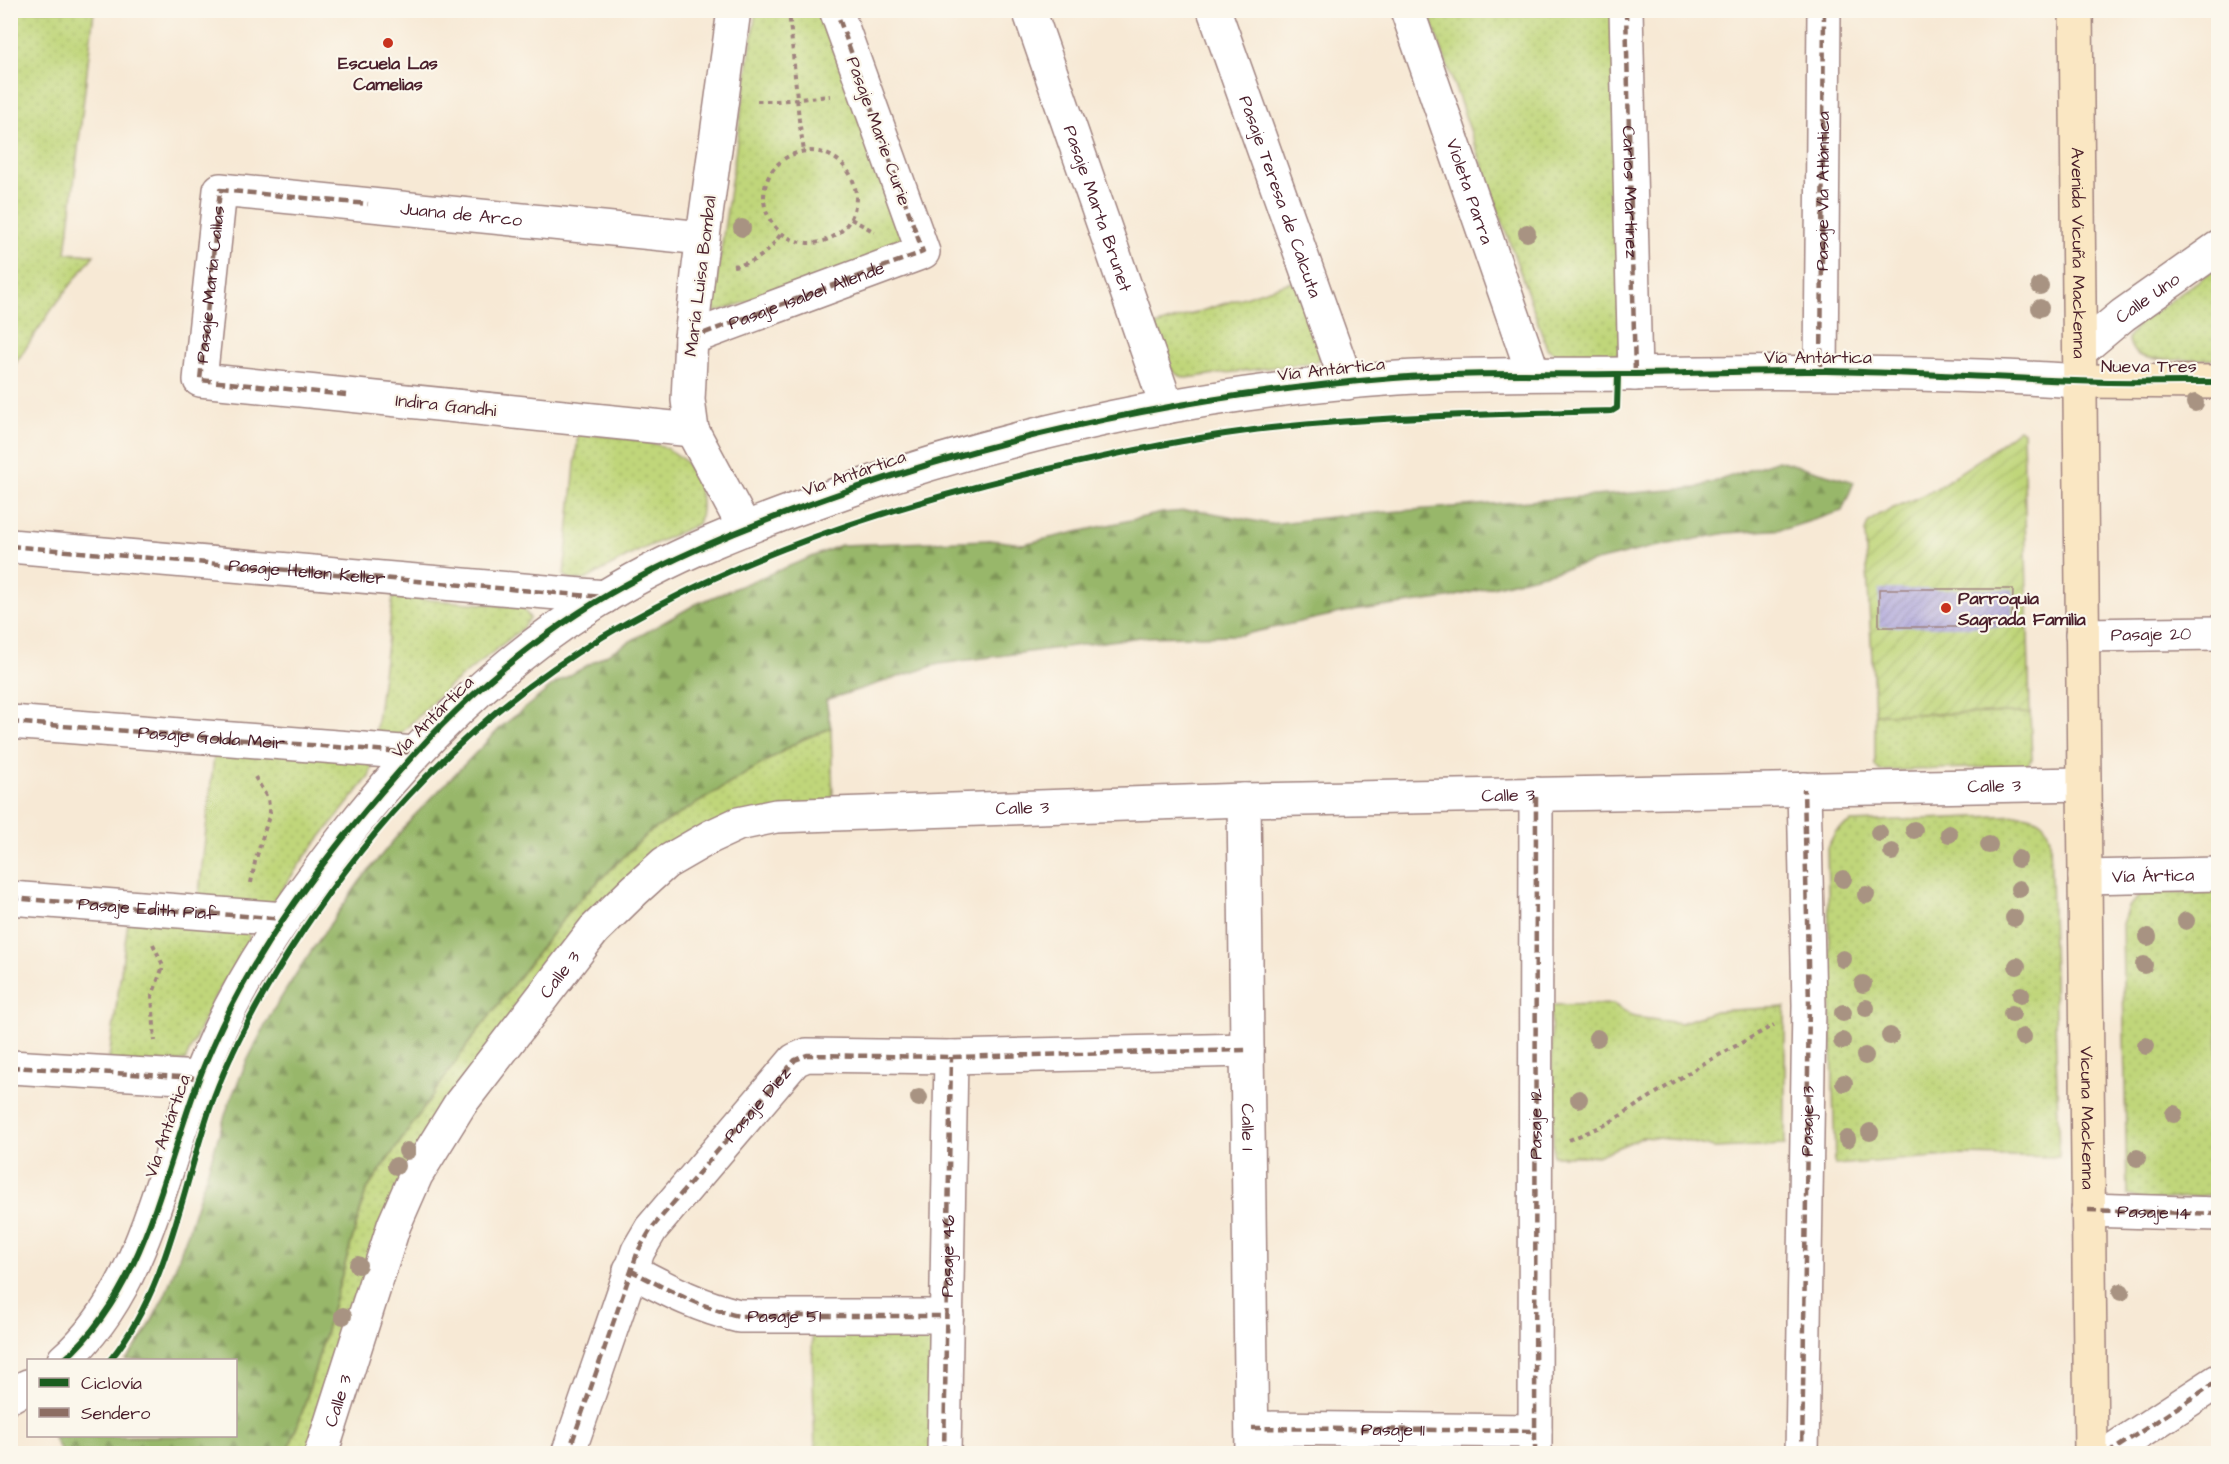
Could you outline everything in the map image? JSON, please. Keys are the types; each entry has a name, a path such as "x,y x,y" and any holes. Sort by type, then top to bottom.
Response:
{"street":[{"name":"María Luisa Bombal","path":"734,10 701,252 691,338 688,400 692,430 745,529"},
{"name":"Pasaje Marie Curie","path":"836,10 923,252"},
{"name":"Pasaje Marta Brunet","path":"1029,10 1167,406"},
{"name":"Pasaje Teresa de Calcuta","path":"1214,10 1347,383"},
{"name":"Violeta Parra","path":"1407,10 1533,374"},
{"name":"Carlos Martínez","path":"1626,10 1635,374"},
{"name":"Pasaje Via Atlántica","path":"1821,371 1824,10"},
{"name":"Avenida Vicuña Mackenna","path":"2076,10 2084,784"},
{"name":"Juana de Arco","path":"220,190 701,252"},
{"name":"Pasaje María Callas","path":"200,380 220,190"},
{"name":"Calle Uno","path":"2080,366 2123,315 2218,248"},
{"name":"Pasaje Isabel Allende","path":"691,338 923,252"},
{"name":"Vía Antártica","path":"65,1359 107,1313 135,1263 199,1078 235,998 284,920 366,810 415,753 476,693 516,659 552,631 604,597 682,556 745,529 865,484 947,458 1167,406 1267,391 1452,375 2080,366"},
{"name":"Nueva Tres","path":"2080,366 2218,382"},
{"name":"Indira Gandhi","path":"200,380 692,430"},
{"name":"Pasaje Hellen Keller","path":"10,546 604,597"},
{"name":"Pasaje 20","path":"2082,634 2218,633"},
{"name":"Pasaje Golda Meir","path":"10,722 415,753"},
{"name":"Calle 3","path":"321,1454 394,1225 416,1174 459,1104 594,930 665,863 738,824 776,816 1244,800 2084,784"},
{"name":"Vicuna Mackenna","path":"2084,784 2091,1454"},
{"name":"Pasaje 13","path":"1802,1454 1809,1005 1804,789"},
{"name":"Pasaje 12","path":"1535,1442 1536,794"},
{"name":"Calle 1","path":"1244,800 1252,1441"},
{"name":"Vía Ártica","path":"2085,877 2218,874"},
{"name":"Pasaje Edith Piaf","path":"10,898 284,920"},
{"name":"Pasaje Diez","path":"568,1454 638,1251 651,1229 795,1060 807,1055 951,1057 1247,1050"},
{"name":"Pasaje 46","path":"944,1454 951,1057"},
{"path":"10,1067 199,1078"},
{"name":"Pasaje 14","path":"2088,1210 2218,1214"},
{"name":"Pasaje 51","path":"630,1270 680,1297 739,1316 947,1316"},
{"path":"2107,1454 2218,1381"},
{"path":"10,1396 27,1387"},
{"name":"Pasaje 11","path":"1252,1441 1535,1442"}],"path":[{"path":"789,10 804,151"},
{"path":"723,98 797,100 842,94 863,87"},
{"path":"804,151 822,152 845,167 856,192 854,210 845,227 829,240 819,242 799,242 781,234 774,227 763,199 766,180 771,172 785,158 804,151"},
{"path":"701,252 735,266 751,263 768,252 781,234"},
{"path":"233,739 268,799 270,808 269,819 255,862 248,917"},
{"path":"137,908 162,963 161,975 152,996 156,1052 166,1076"},
{"path":"1536,1151 1576,1138 1607,1124 1701,1065 1809,1005"}],"green space":[{"path":"11,10 94,11 66,253 94,255 52,309 11,370"},
{"path":"756,11 825,11 913,246 714,313 713,305"},
{"path":"1428,11 1619,11 1627,343 1612,359 1561,358 1547,348"},
{"path":"2218,267 2218,359 2164,360 2137,354 2128,338 2138,324"},
{"path":"1300,279 1324,353 1316,362 1186,378 1178,375 1167,364 1155,326"},
{"path":"2019,429 2023,432 2030,713 1875,714 1865,532 1868,523 1878,515 1932,491 1986,455"},
{"path":"578,434 650,443 667,449 681,458 692,471 699,488 701,507 698,524 634,553 585,580 572,580 564,575"},
{"path":"1778,460 1854,482 1842,511 1785,529 1727,533 1649,548 1448,598 1345,612 1241,635 1140,637 939,664 826,700 831,728 801,740 648,833 573,906 468,1044 366,1191 304,1407 287,1453 62,1453 54,1437 237,1437 237,1359 127,1359 144,1336 166,1293 228,1106 246,1063 272,1012 360,881 412,818 501,727 556,683 696,604 841,545 990,540 1023,544 1162,513 1197,510 1270,524 1349,515 1696,488"},
{"path":"393,597 522,607 530,618 523,628 446,689 395,739 375,737"},
{"path":"2030,713 2032,759 2026,766 1880,771 1875,766 1875,714"},
{"path":"831,728 833,800 709,827 442,1116 310,1453 287,1454 304,1407 366,1191 468,1044 573,906 648,833 801,740"},
{"path":"215,747 368,759 372,767 369,777 269,905 198,903"},
{"path":"2023,815 2042,822 2050,840 2059,1157 1961,1155 1835,1165 1827,848 1836,831 1851,822"},
{"path":"2144,892 2218,893 2218,1194 2147,1201 2127,1195 2122,924 2128,907"},
{"path":"129,914 238,921 248,933 250,941 214,998 185,1061 108,1066"},
{"path":"1613,1004 1634,1017 1681,1023 1715,1011 1785,1007 1785,1145 1714,1148 1681,1140 1643,1137 1597,1156 1553,1156 1551,1005"},
{"path":"910,1324 936,1335 931,1453 815,1453 812,1336 870,1331"}],"building":[{"name":"Parroquia Sagrada Familia","path":"1879,589 2013,589 2012,627 1879,627"}],"marked path":[{"path":"691,338 923,252 836,10"},
{"path":"1626,10 1635,374"},
{"path":"1821,371 1824,10"},
{"path":"346,395 200,380 220,190 368,204"},
{"path":"10,546 602,597"},
{"path":"10,722 415,753"},
{"path":"1802,1454 1809,1005 1804,789"},
{"path":"1535,1454 1536,794"},
{"path":"10,898 284,919"},
{"path":"568,1454 638,1251 651,1229 795,1060 807,1055 951,1057 1247,1050"},
{"path":"944,1454 951,1057"},
{"path":"10,1067 199,1078"},
{"path":"2088,1210 2218,1214"},
{"path":"630,1270 696,1302 739,1316 947,1316"},
{"path":"2107,1454 2218,1381"},
{"path":"1252,1428 1535,1431"}],"cycle path":[{"path":"65,1359 94,1328 118,1292 138,1253 154,1212 213,1045 250,972 318,870 421,747 474,694 503,669 532,645 594,603 653,570 706,545 844,492 978,450 1115,417 1184,404 1324,385 1450,375 1800,371 2092,382 2218,382"},
{"path":"111,1359 130,1332 146,1303 159,1271 171,1239 210,1108 226,1067 255,1008 289,952 345,872 408,796 478,728 554,668 609,633 665,602 724,574 844,526 968,489 1150,447 1271,428 1398,418 1612,411 1617,408 1618,374"}],"place":[{"name":"Escuela Las Camelias","path":"388,43"},
{"name":"Parroquia Sagrada Familia","path":"1946,608"}]}
